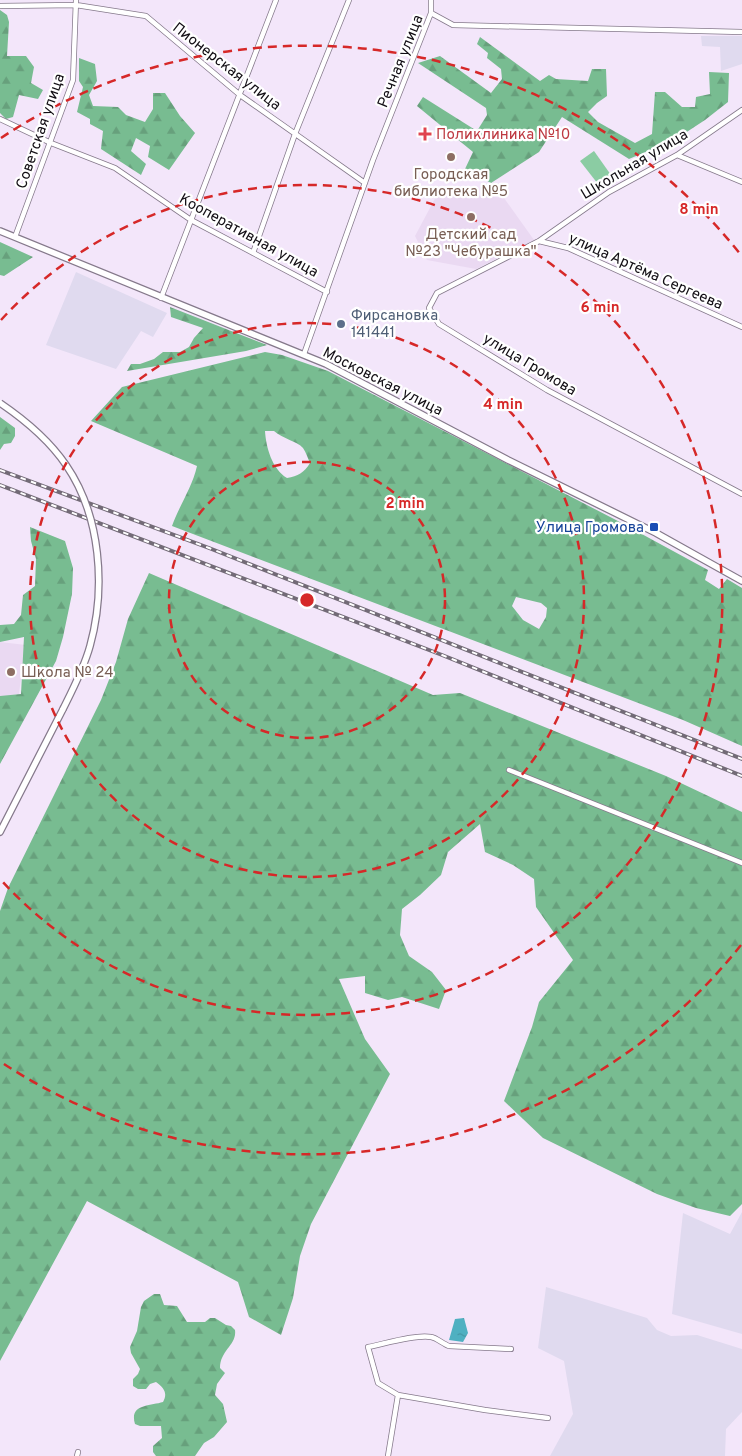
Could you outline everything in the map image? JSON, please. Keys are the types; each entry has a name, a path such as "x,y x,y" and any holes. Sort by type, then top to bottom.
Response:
{"street":[{"path":"161,298 276,0"},
{"path":"253,253 295,134 349,0"},
{"path":"430,0 431,13"},
{"name":"Пионерская улица","path":"0,6 76,2 146,16 240,95 365,183"},
{"name":"Советская улица","path":"15,237 74,80 76,2"},
{"name":"Речная улица","path":"304,354 365,183 431,13 453,25 742,32"},
{"name":"Школьная улица","path":"539,241 609,192 677,154 742,110"},
{"name":"Кооперативная улица","path":"0,119 51,143 115,168 191,220 327,292"},
{"path":"677,154 742,182"},
{"name":"Московская улица","path":"0,231 326,364 508,460 656,533 742,581"},
{"name":"улица Артёма Сергеева","path":"539,241 568,248 742,327"},
{"name":"улица Громова","path":"539,241 437,293 429,308 439,324 547,390 742,494"},
{"path":"0,403 22,418 46,441 66,465 80,489 94,534 99,576 96,620 90,647 80,674 0,832"},
{"path":"509,770 742,863"},
{"path":"511,1349 449,1346 440,1343 432,1337 422,1336 368,1347 378,1384 398,1395 485,1410 548,1418"},
{"path":"388,1456 398,1395"}],"shaded area":[{"path":"701,36 742,36 742,64 721,71 720,47 702,46"},
{"name":"Детский сад №23 \"Чебурашка\"","path":"439,191 504,198 534,240 476,269 427,260 415,236"},
{"path":"76,272 167,313 153,337 141,331 116,369 46,345"},
{"name":"Школа № 24","path":"0,642 26,645 18,700 0,699"},
{"path":"742,1212 742,1334 672,1314 683,1213 730,1234"},
{"path":"546,1287 647,1318 657,1330 671,1336 697,1335 742,1349 742,1412 726,1429 725,1456 550,1456 573,1414 564,1361 538,1348"}],"green space":[{"path":"0,10 7,15 9,22 7,56 26,56 34,67 31,83 43,90 38,99 19,95 13,117 6,119 0,113"},
{"path":"480,37 540,81 549,75 556,79 588,81 592,69 606,69 607,96 588,112 598,122 635,143 652,134 655,92 665,92 682,107 695,107 696,97 710,94 709,72 729,73 728,102 676,139 629,159 562,117 539,152 491,183 465,169 473,152 417,106 423,97 477,131 487,115 486,108 418,63 440,56 491,93 502,79 501,69 487,58 488,53 477,44"},
{"path":"79,58 95,64 97,81 89,95 93,106 118,107 126,115 145,122 153,109 153,93 165,93 180,116 195,133 169,170 148,157 150,146 136,138 131,151 146,164 141,175 101,149 103,131 90,124 90,119 77,112 83,87 79,81"},
{"path":"594,151 611,175 598,184 580,161"},
{"path":"0,242 33,257 4,276 0,275"},
{"path":"170,307 267,345 246,351 127,371 131,364 140,364 154,359 163,352 180,352 189,347 203,328 171,317"},
{"path":"265,352 282,355 328,371 616,520 708,570 705,580 719,589 727,579 742,588 742,746 683,720 172,526 192,482 197,466 91,421 122,387","holes":["265,431 274,431 303,448 310,463 303,472 287,478 277,469 271,457","516,597 541,603 547,608 546,617 539,629 523,620 512,606"]},
{"path":"0,417 15,428 15,436 11,443 4,444 0,450"},
{"path":"30,527 65,541 73,568 72,594 56,661 0,764 0,696 21,694 24,637 0,642 0,625 14,624 21,615 23,595 35,586 36,559 31,541"},
{"path":"149,573 433,695 460,693 666,776 742,812 742,1204 730,1216 696,1208 657,1194 543,1138 504,1101 532,1027 539,1002 573,960 536,907 534,879 513,865 485,852 480,824 448,852 441,875 402,909 400,935 409,956 432,972 446,990 439,1009 402,997 388,1000 365,993 365,976 339,979 365,1039 390,1074 311,1224 300,1256 293,1298 281,1335 249,1317 238,1282 87,1201 0,1361 0,911 8,888 101,700 116,662 128,619"},
{"path":"154,1294 160,1294 164,1305 177,1306 187,1322 205,1322 210,1318 215,1318 235,1330 234,1340 221,1362 220,1368 225,1373 217,1384 215,1395 223,1404 227,1422 214,1437 204,1443 195,1456 156,1456 153,1452 153,1446 162,1438 161,1426 140,1426 135,1424 134,1417 138,1409 163,1402 165,1396 163,1389 156,1382 150,1384 146,1389 138,1389 133,1386 133,1379 140,1369 131,1353 130,1347 137,1331 141,1307 144,1301"}],"water":[{"path":"464,1318 468,1333 463,1342 449,1340 455,1319"}],"railway":[{"path":"0,470 209,548 742,759"},
{"path":"0,485 442,655 742,776"}],"place":[{"name":"Поликлиника №10","path":"425,134"},
{"name":"Городская библиотека №5","path":"451,157"},
{"name":"Детский сад №23 \"Чебурашка\"","path":"471,217"},
{"name":"Фирсановка 141441","path":"341,324"},
{"name":"Улица Громова","path":"654,527"},
{"name":"Школа № 24","path":"11,672"}]}
